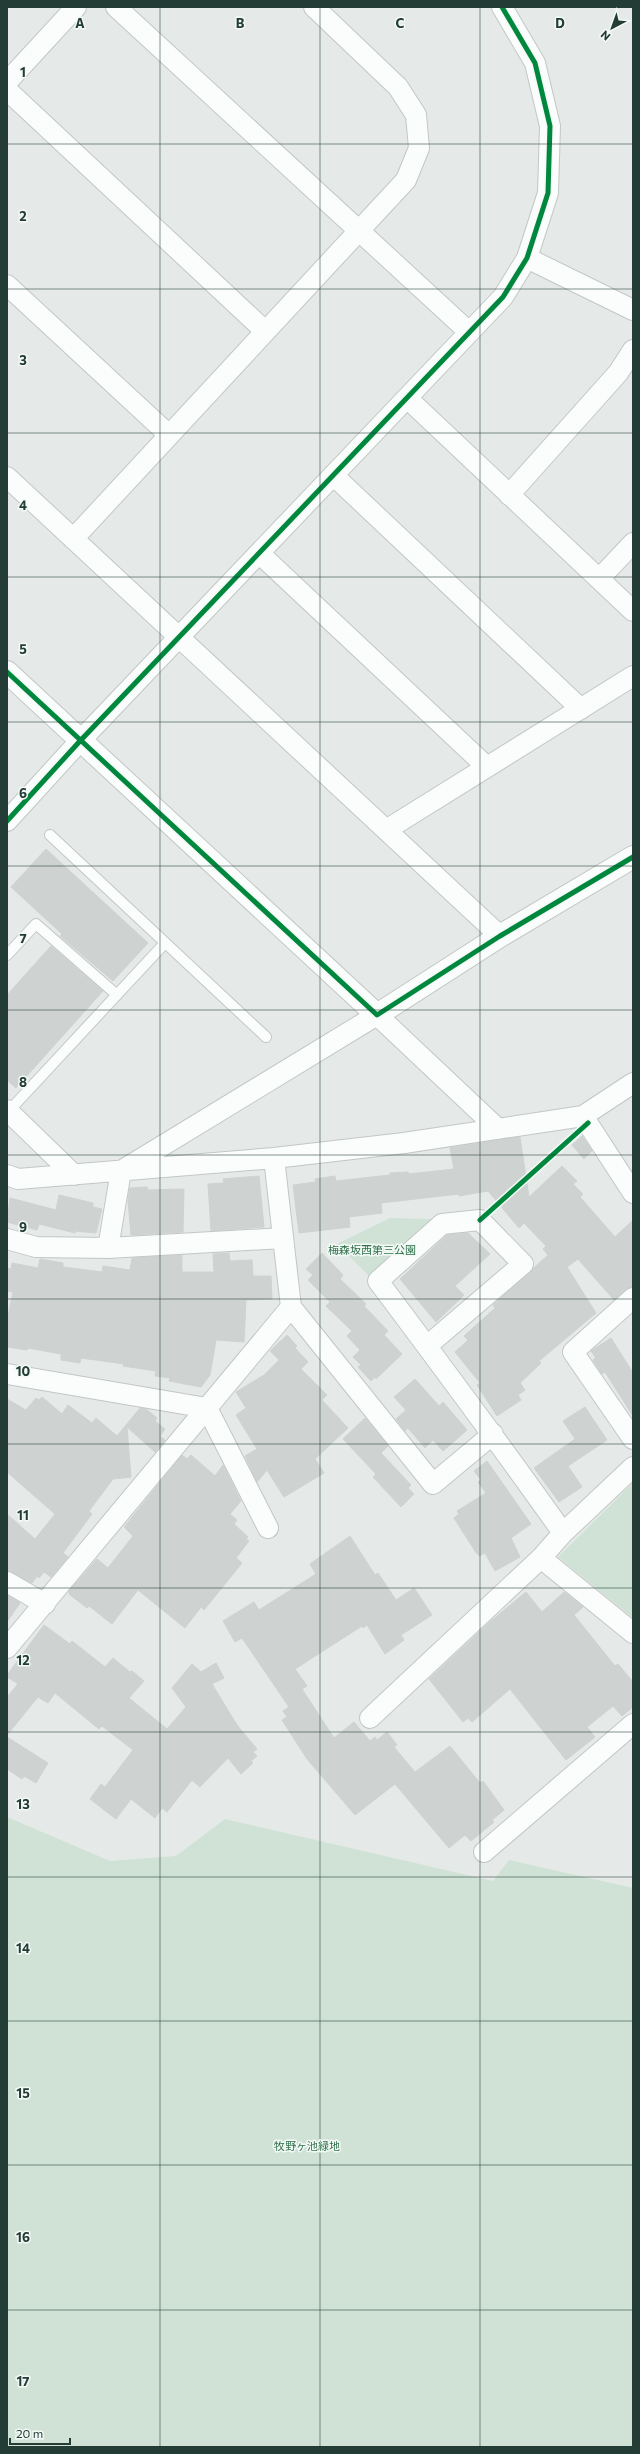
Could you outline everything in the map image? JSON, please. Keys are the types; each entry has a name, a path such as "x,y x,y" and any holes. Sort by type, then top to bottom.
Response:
{"street":[{"path":"7,82 76,7"},
{"path":"116,7 469,332"},
{"path":"73,539 357,230 406,180 419,148 416,115 398,87 314,7"},
{"path":"7,821 80,741 503,297 527,258 548,193 550,126 535,63 502,7"},
{"path":"7,90 265,330"},
{"path":"527,258 633,310"},
{"path":"7,286 169,435"},
{"path":"509,495 618,373 633,350"},
{"path":"407,398 633,611"},
{"path":"333,475 581,709"},
{"path":"7,477 500,936"},
{"path":"599,579 633,543"},
{"path":"259,553 487,767"},
{"path":"7,672 498,1129"},
{"path":"386,830 633,676"},
{"path":"108,1248 121,1171 377,1015 500,936 633,856"},
{"path":"7,1175 18,1179 274,1158 498,1129 585,1120 633,1083"},
{"path":"8,1111 74,1175"},
{"path":"585,1120 633,1193"},
{"path":"274,1158 291,1307 433,1484 493,1434"},
{"path":"427,1346 523,1264 480,1220 442,1224 378,1281 493,1434 563,1533"},
{"path":"7,1239 36,1247 108,1248 282,1238"},
{"path":"633,1298 573,1352 633,1439"},
{"path":"7,1648 291,1307"},
{"path":"7,1374 207,1408"},
{"path":"207,1408 268,1528"},
{"path":"370,1718 541,1558 563,1533 633,1467"},
{"path":"541,1558 633,1633"},
{"path":"7,1582 45,1604"},
{"path":"484,1852 633,1724"}],"lane":[{"path":"50,835 266,1037"},
{"path":"7,955 36,924 117,994"},
{"path":"8,1111 165,942"}],"path":[{"path":"480,1220 585,1120"}],"green space":[{"name":"梅森坂西第三公園","path":"390,1218 434,1219 371,1278 337,1244"},
{"path":"633,1483 633,1618 558,1557"},
{"name":"牧野ヶ池緑地","path":"7,1817 110,1861 176,1856 225,1819 493,1881 509,1860 633,1888 633,2447 7,2447"}],"building":[{"path":"46,849 148,943 113,981 60,936 62,934 11,887"},
{"path":"51,946 103,991 16,1088 7,1080 7,995"},
{"path":"582,1136 592,1151 584,1159 572,1145"},
{"path":"520,1137 529,1197 562,1166 577,1181 573,1184 583,1194 580,1197 615,1237 633,1220 633,1287 626,1289 614,1300 578,1259 567,1267 596,1313 539,1361 541,1363 520,1383 525,1390 518,1395 521,1400 497,1416 477,1385 480,1383 455,1352 468,1340 464,1336 495,1308 493,1305 548,1255 543,1249 546,1246 524,1223 519,1228 488,1191 459,1196 459,1194 381,1203 382,1213 349,1217 350,1227 299,1233 293,1185 316,1182 315,1179 335,1176 336,1181 390,1175 390,1173 408,1172 409,1174 454,1169 450,1148"},
{"path":"259,1176 264,1227 211,1231 208,1184 224,1183 223,1179"},
{"path":"147,1187 148,1190 184,1189 183,1232 131,1235 128,1200 130,1188"},
{"path":"59,1195 93,1203 93,1207 102,1209 96,1233 75,1231 75,1233 39,1224 37,1230 7,1222 10,1198 56,1210"},
{"path":"468,1233 490,1254 455,1286 464,1295 436,1322 400,1279 447,1235"},
{"path":"229,1253 230,1261 252,1260 253,1276 271,1276 272,1299 246,1300 244,1342 216,1340 210,1375 201,1387 169,1381 170,1378 155,1376 156,1371 123,1366 124,1364 81,1358 80,1363 61,1360 61,1354 28,1348 27,1350 7,1347 7,1321 13,1292 7,1291 7,1268 11,1269 12,1263 38,1268 40,1259 63,1263 63,1267 102,1272 103,1266 130,1270 132,1258 182,1255 182,1272 214,1272 213,1254"},
{"path":"322,1253 343,1275 340,1279 366,1304 364,1306 388,1331 384,1335 402,1354 376,1379 375,1377 371,1381 358,1367 361,1365 353,1357 360,1350 347,1336 352,1331 326,1306 330,1302 308,1280 313,1275 306,1269"},
{"path":"287,1335 297,1346 295,1348 308,1362 301,1369 327,1395 322,1400 348,1428 315,1459 324,1473 284,1497 267,1470 257,1482 245,1456 257,1449 236,1415 246,1408 236,1392 264,1375 279,1360 270,1351"},
{"path":"611,1338 633,1373 633,1416 605,1372 602,1374 593,1360 596,1358 591,1351"},
{"path":"415,1379 439,1406 443,1402 467,1430 443,1451 433,1440 425,1448 408,1428 405,1431 396,1419 406,1410 394,1397"},
{"path":"42,1397 62,1414 68,1405 92,1423 96,1418 117,1436 140,1408 146,1409 157,1418 155,1421 165,1429 160,1436 165,1440 155,1452 127,1427 131,1477 113,1479 89,1511 92,1514 63,1553 68,1557 51,1577 44,1572 39,1578 37,1576 32,1583 7,1571 7,1514 35,1539 55,1514 7,1472 7,1399 26,1410 36,1398 39,1400"},
{"path":"585,1407 607,1440 568,1466 582,1487 559,1502 534,1468 575,1439 563,1421"},
{"path":"365,1418 388,1446 381,1453 411,1485 408,1488 414,1494 401,1507 373,1477 376,1474 343,1439"},
{"path":"182,1455 187,1459 191,1455 215,1476 223,1465 241,1501 230,1514 237,1520 234,1524 248,1537 246,1539 249,1541 236,1558 242,1563 204,1610 201,1607 185,1628 138,1590 112,1624 89,1606 87,1608 69,1594 69,1591 97,1559 108,1568 133,1536 124,1527"},
{"path":"487,1461 531,1524 511,1538 520,1557 495,1571 485,1553 479,1556 475,1551 454,1518 459,1514 457,1511 486,1493 478,1482 481,1480 474,1471"},
{"path":"350,1536 375,1575 378,1573 396,1600 414,1588 432,1615 401,1635 404,1640 385,1654 367,1625 363,1628 362,1626 295,1669 307,1686 302,1689 334,1738 354,1722 370,1741 375,1737 377,1740 387,1732 397,1745 394,1747 415,1772 450,1746 480,1783 483,1781 504,1810 492,1820 494,1822 471,1841 465,1835 449,1848 395,1784 355,1815 307,1759 282,1720 287,1717 283,1711 289,1707 242,1638 235,1642 223,1621 254,1602 259,1610 316,1574 310,1564"},
{"path":"526,1592 542,1612 564,1592 583,1607 574,1615 615,1666 618,1664 633,1682 633,1707 622,1716 613,1706 587,1727 595,1737 566,1760 510,1689 472,1722 468,1718 463,1722 429,1679 491,1621"},
{"path":"7,1595 20,1603 7,1622"},
{"path":"44,1625 70,1644 72,1641 105,1667 113,1658 144,1681 129,1698 167,1729 186,1707 172,1688 192,1664 201,1672 216,1663 224,1678 212,1684 237,1725 257,1749 253,1752 257,1756 251,1761 253,1763 241,1774 228,1758 200,1787 192,1780 167,1812 162,1808 155,1818 131,1799 116,1819 90,1799 101,1784 105,1787 133,1750 102,1726 99,1729 55,1693 48,1703 38,1697 7,1735 7,1697 18,1684 7,1677 7,1675"},
{"path":"7,1737 48,1763 36,1783 24,1776 22,1779 7,1769"}],"cycle path":[{"path":"7,821 80,741 503,297 527,258 548,193 550,126 535,63 502,7"},
{"path":"7,672 377,1015 500,936 633,857"},
{"path":"480,1220 588,1123"}]}
